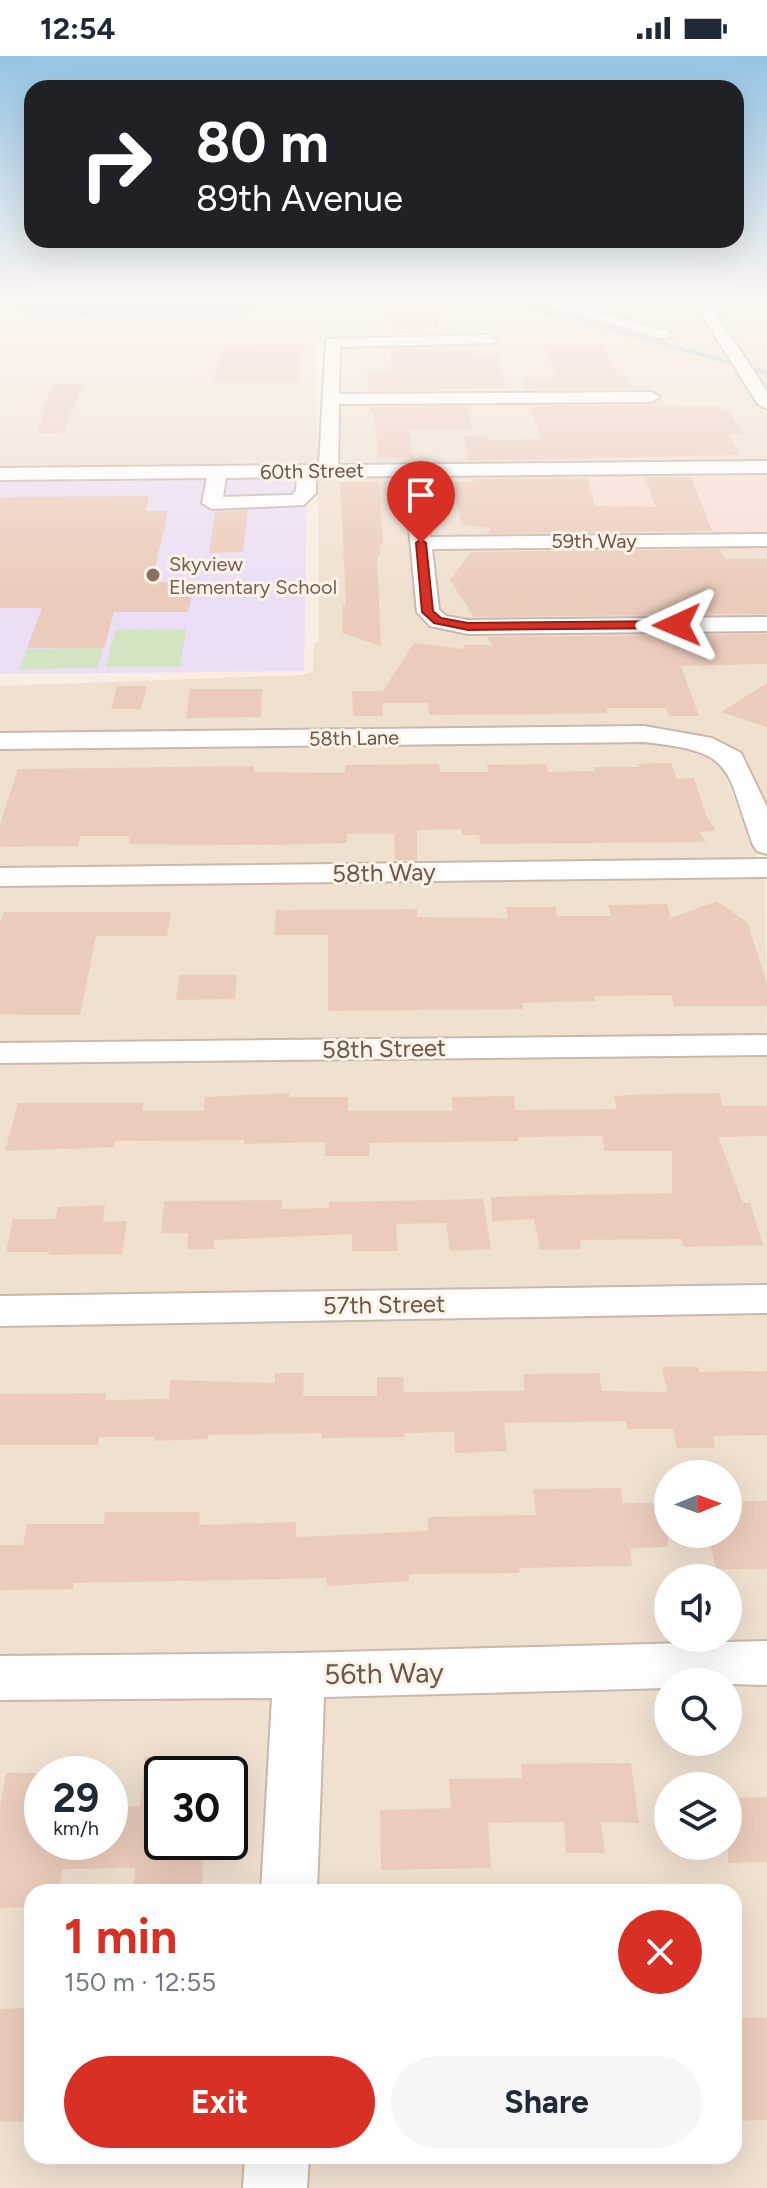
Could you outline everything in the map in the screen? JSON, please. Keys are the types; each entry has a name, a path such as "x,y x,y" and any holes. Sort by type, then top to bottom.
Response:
{"street":[{"path":"184,472 185,499 212,503 297,501 306,493 318,471 330,394"},
{"path":"330,399 651,397"},
{"name":"60th Street","path":"0,474 767,467"},
{"path":"413,470 428,612 438,621 468,627 767,624"},
{"path":"212,503 218,472"},
{"path":"0,492 109,489 124,483 128,473"},
{"name":"59th Way","path":"421,543 767,540"},
{"name":"58th Lane","path":"0,741 644,734 708,744 732,758 767,845"},
{"name":"58th Way","path":"0,877 767,868"},
{"name":"58th Street","path":"0,1053 767,1045"},
{"name":"57th Street","path":"0,1311 767,1299"},
{"name":"56th Way","path":"0,1678 299,1675 767,1663"},
{"path":"289,1884 299,1675"},
{"path":"275,2188 276,2164"}],"shaded area":[{"path":"0,394 316,394 318,469 0,471"},
{"path":"339,394 606,394 339,397"},
{"path":"658,394 753,394 767,417 767,465 337,468 338,401 661,398"},
{"path":"767,470 767,537 619,538 588,472"},
{"path":"588,472 619,538 431,539 422,473"},
{"path":"318,474 404,474 417,612 425,620 423,622 767,628 767,813 744,758 724,742 710,737 0,736 0,686 303,675 313,671 314,644 319,641"},
{"name":"Skyview Elementary School","path":"307,478 304,671 0,674 0,479"},
{"path":"767,543 767,620 471,623 447,618 439,611 431,546"},
{"path":"643,740 700,748 719,760 759,862 0,871 0,747"},
{"path":"765,875 767,1036 0,1044 0,884"},
{"path":"767,1054 767,1286 0,1298 0,1062"},
{"path":"767,1312 767,1644 742,1644 742,1564 654,1564 654,1646 0,1659 0,1324"},
{"path":"767,1684 767,2188 307,2188 308,2164 742,2164 742,1884 317,1884 323,1695 654,1686 654,1756 742,1756 742,1685"},
{"path":"273,1695 262,1884 24,1884 24,2164 246,2164 244,2188 0,2188 0,1698"}],"green space":[{"path":"186,629 180,667 106,667 115,630"},
{"path":"103,648 98,668 20,669 27,649"}],"building":[{"path":"49,394 79,394 63,433 37,433 45,412 41,412"},
{"path":"467,406 472,430 409,430 413,458 378,458 374,412 369,412 369,407"},
{"path":"530,406 719,407 721,411 729,411 742,434 728,434 741,455 469,461 463,436 487,435 488,440 542,439"},
{"path":"644,477 691,477 712,531 486,534 491,528 462,525 452,482 587,478 595,506 656,507"},
{"path":"340,482 379,482 383,544 380,544 380,556 377,556 381,646 342,633 343,605 346,605"},
{"path":"149,496 146,511 168,511 152,582 195,582 188,612 114,612 104,648 27,648 42,608 0,608 0,497"},
{"path":"248,510 243,552 209,553 215,512"},
{"path":"720,549 725,559 767,559 767,614 474,617 450,580 471,552"},
{"path":"767,634 767,664 681,666 699,716 669,716 666,708 606,708 608,713 429,715 428,703 382,703 383,716 353,716 352,691 381,691 381,694 414,643 464,649 464,645 492,645 487,637"},
{"path":"767,683 767,727 721,712"},
{"path":"117,686 147,686 141,709 111,709"},
{"path":"190,689 262,689 261,717 186,718"},
{"path":"671,763 677,779 694,778 706,815 716,831 699,832 706,842 481,844 479,835 462,835 461,829 417,830 417,860 395,860 394,834 347,834 347,843 263,845 129,844 130,836 80,836 78,846 0,847 0,824 18,769 254,766 254,772 345,773 345,765 439,764 440,772 488,772 487,765 546,764 548,772 595,771 594,767"},
{"path":"717,901 747,922 767,983 767,1006 674,1006 671,995 594,996 596,1001 522,1003 523,1009 328,1011 328,935 274,935 276,910 417,909 417,917 508,918 506,907 556,907 557,916 611,916 608,905 667,904 671,918"},
{"path":"4,912 171,912 167,936 96,936 80,1015 19,1015 0,1014 0,922"},
{"path":"179,975 237,975 235,999 176,1000"},
{"path":"289,1093 289,1097 348,1097 348,1111 453,1111 452,1097 514,1096 515,1110 617,1109 614,1096 719,1093 723,1106 767,1106 767,1136 718,1137 743,1203 750,1203 763,1245 684,1247 682,1239 580,1240 581,1249 540,1250 534,1219 492,1221 491,1197 672,1193 672,1151 605,1151 602,1136 518,1137 518,1141 370,1143 369,1156 325,1156 325,1142 244,1144 244,1140 115,1141 114,1147 5,1151 18,1103 144,1103 142,1111 204,1111 205,1097"},
{"path":"483,1199 491,1249 450,1251 446,1223 396,1224 398,1251 352,1251 352,1234 214,1240 214,1249 187,1249 188,1233 161,1233 164,1201 282,1200 282,1209 329,1208 329,1202"},
{"path":"105,1205 103,1222 127,1221 122,1254 6,1252 13,1219 55,1219 58,1207"},
{"path":"662,1367 698,1367 700,1372 767,1371 767,1435 713,1436 715,1448 677,1448 673,1429 628,1429 626,1421 504,1423 507,1451 455,1453 454,1432 405,1433 405,1437 322,1438 322,1433 208,1435 208,1439 154,1441 155,1437 99,1437 98,1445 0,1445 0,1394 106,1393 105,1400 169,1399 170,1380 275,1383 275,1373 304,1373 303,1396 377,1396 377,1377 403,1377 404,1392 525,1391 523,1374 599,1373 602,1391 667,1392"},
{"path":"621,1488 623,1503 654,1503 654,1547 630,1548 632,1566 519,1568 520,1573 409,1574 409,1581 327,1586 326,1578 74,1583 73,1589 0,1590 0,1545 23,1545 27,1524 104,1524 105,1512 200,1512 199,1525 296,1522 296,1537 428,1531 428,1517 536,1515 533,1489"},
{"path":"742,1501 767,1501 767,1569 742,1569 742,1564 715,1564 711,1548 742,1548"},
{"path":"631,1763 639,1823 601,1822 605,1853 566,1853 564,1822 488,1823 491,1868 381,1870 380,1810 451,1808 449,1779 522,1778 521,1764"},
{"path":"144,1767 144,1860 203,1860 202,1884 134,1884 135,1868 62,1869 60,1884 24,1884 24,1907 0,1908 0,1808 6,1773 24,1773 24,1860 128,1860 128,1806 140,1806"},
{"path":"767,1797 767,1862 728,1863 728,1860 742,1860 742,1798"},
{"path":"24,2008 23,2122 0,2122 0,2009"},
{"path":"742,2018 767,2018 767,2120 742,2121"}],"place":[{"name":"Skyview Elementary School","path":"153,575"}],"route":[{"path":"421,543 428,612 438,621 468,627 677,625"}]}
